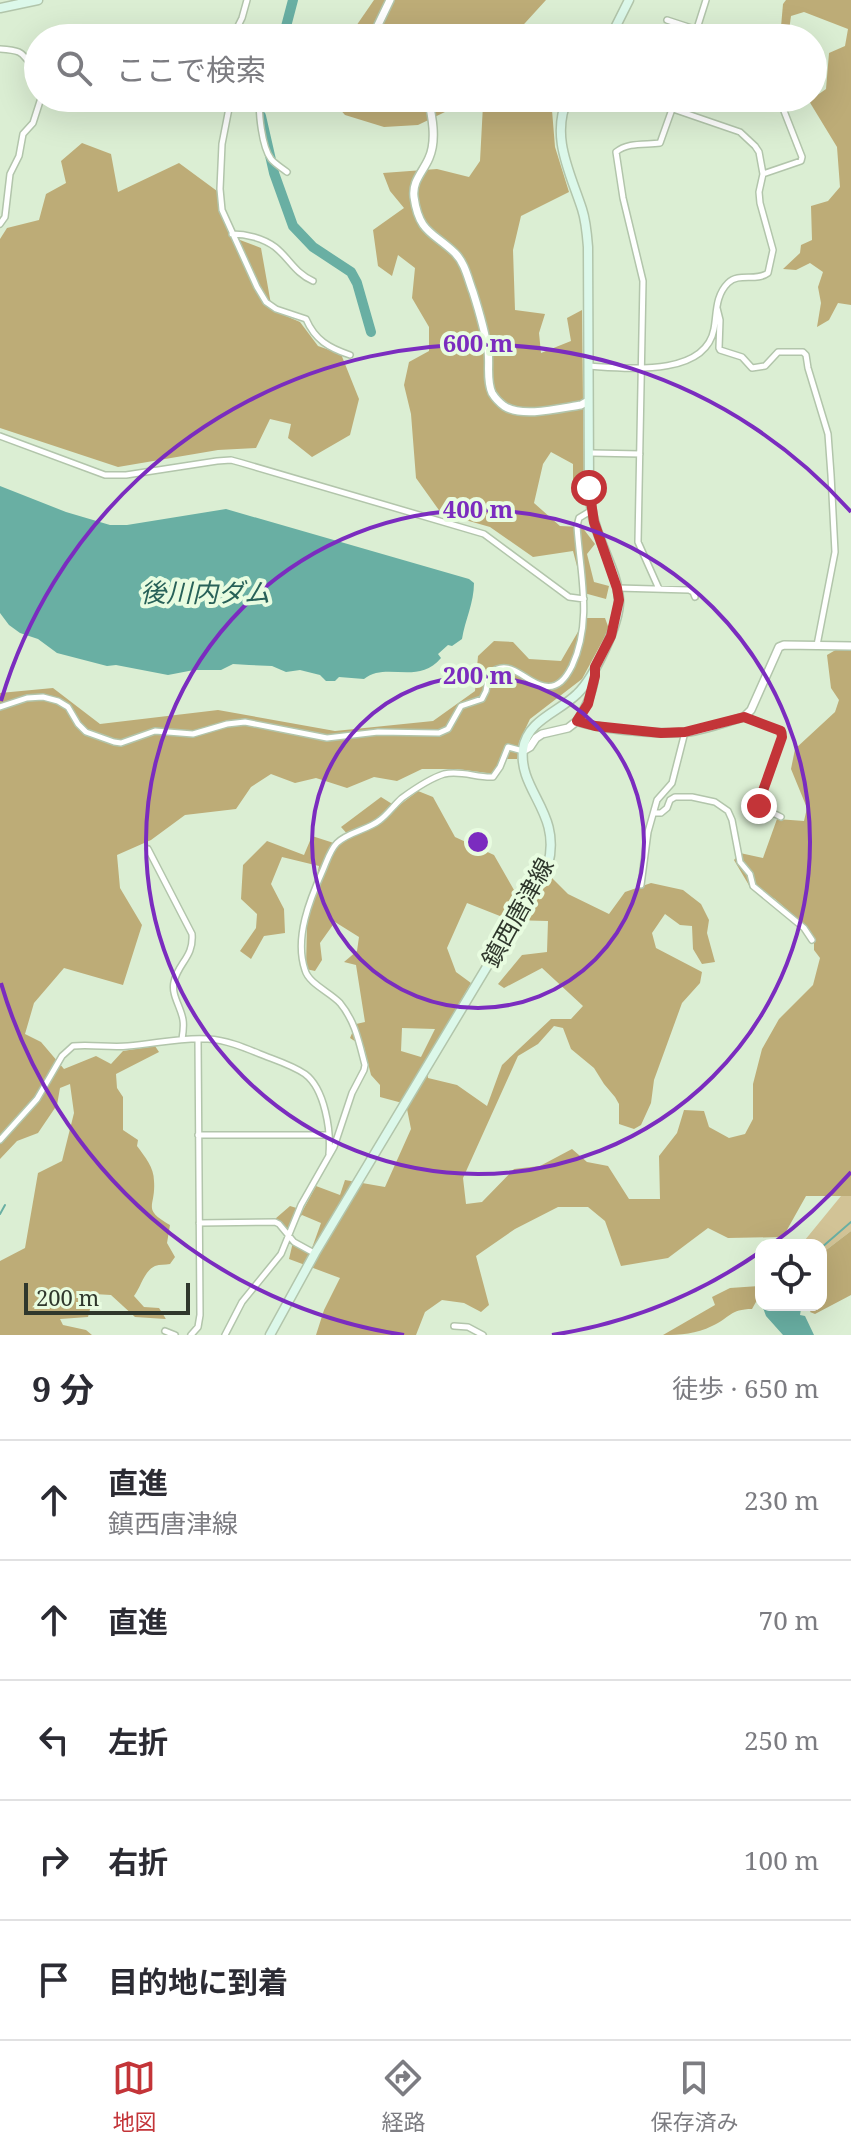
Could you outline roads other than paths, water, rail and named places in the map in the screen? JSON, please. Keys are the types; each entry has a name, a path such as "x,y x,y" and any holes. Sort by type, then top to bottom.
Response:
{"main road":[{"path":"0,8 38,0"},
{"path":"617,24 629,0"},
{"path":"523,751 531,730 538,722 579,693 611,636 619,600 592,510 589,488 588,247 586,226 560,142 563,112"},
{"name":"鎮西唐津線","path":"270,1335 315,1253 548,865 551,833 526,773 523,751"}],"street":[{"path":"239,24 247,0"},
{"path":"378,24 390,0"},
{"path":"699,24 706,0"},
{"path":"667,20 679,24"},
{"path":"0,49 24,53"},
{"path":"0,224 5,217 10,174 19,156 23,134 33,123 37,112"},
{"path":"228,112 222,144 222,210 257,287 266,302 276,309 306,319 321,341 332,349 350,355"},
{"path":"258,112 266,150 271,159 287,172"},
{"path":"430,112 433,145 416,180 413,191 416,206 430,234 457,255 465,269 488,352 489,383 493,395 502,405 525,412 581,405 588,401"},
{"path":"659,589 638,542 643,281 623,198 616,152 637,143 660,143 672,112"},
{"path":"588,366 661,367 686,361 705,349 713,334 716,306 723,290 735,278 762,277 768,273 773,250 760,203 763,174 759,152 740,132 682,112"},
{"path":"763,174 801,161 784,112"},
{"path":"232,234 246,234 273,246 310,280"},
{"path":"716,306 720,320 720,350 742,357 752,368 765,366 778,352 803,352 806,355 828,434 835,552 817,645"},
{"path":"0,436 105,475 126,475 231,460 484,534 569,597 584,599"},
{"path":"592,453 640,454"},
{"path":"0,707 27,698 43,697 58,701 68,707 86,732 121,743 155,731 193,734 245,722 327,738 378,732 439,733 448,729 461,706 482,699 489,674 498,668 513,669 544,686 558,685 564,680 578,653 583,633 584,599 577,526 579,518 592,510"},
{"path":"617,588 689,590 695,597"},
{"path":"577,721 595,726 661,733 685,732 744,717 751,710 779,647 851,646"},
{"path":"225,1335 242,1302 281,1254 291,1225 334,1147 352,1093 364,1070 354,1023 340,1004 309,978 304,966 303,922 330,853 337,843 375,824 401,799 434,778 459,773 493,777 508,747 523,751 542,734 568,728 577,721 588,704 595,667"},
{"path":"744,717 783,733 759,802 759,806 781,817"},
{"path":"641,885 648,832 657,800 672,783 685,732"},
{"path":"654,813 661,813 675,797 715,802 728,811 740,862 750,874 753,886 804,928 812,940"},
{"path":"148,849 192,934 190,954 174,979 173,987 183,1018 182,1039"},
{"path":"0,1140 37,1099 62,1056 73,1046 126,1046 198,1039 241,1046 303,1072 315,1086 324,1109 330,1135 329,1155"},
{"path":"191,1335 198,1327 200,1315 198,1039"},
{"path":"198,1135 330,1135"},
{"path":"199,1223 275,1222 289,1237 315,1253"},
{"path":"454,1326 468,1327 483,1335"},
{"path":"165,1331 175,1335"}],"water":[{"name":"後川内ダム","path":"0,486 66,512 110,525 226,509 469,579 474,583 474,590 462,639 452,646 448,645 438,654 441,658 422,671 382,672 364,679 339,677 335,681 326,681 320,675 300,670 286,672 272,666 233,664 221,670 194,670 168,675 107,666 57,653 38,639 20,633 0,613"},
{"path":"764,1311 801,1311 800,1315 805,1316 814,1335 783,1335"}],"waterway":[{"path":"287,24 293,0"},
{"path":"261,116 274,173 293,226 313,247 351,272 371,332"},
{"path":"0,1214 5,1205"},
{"path":"827,1243 851,1222"}]}
